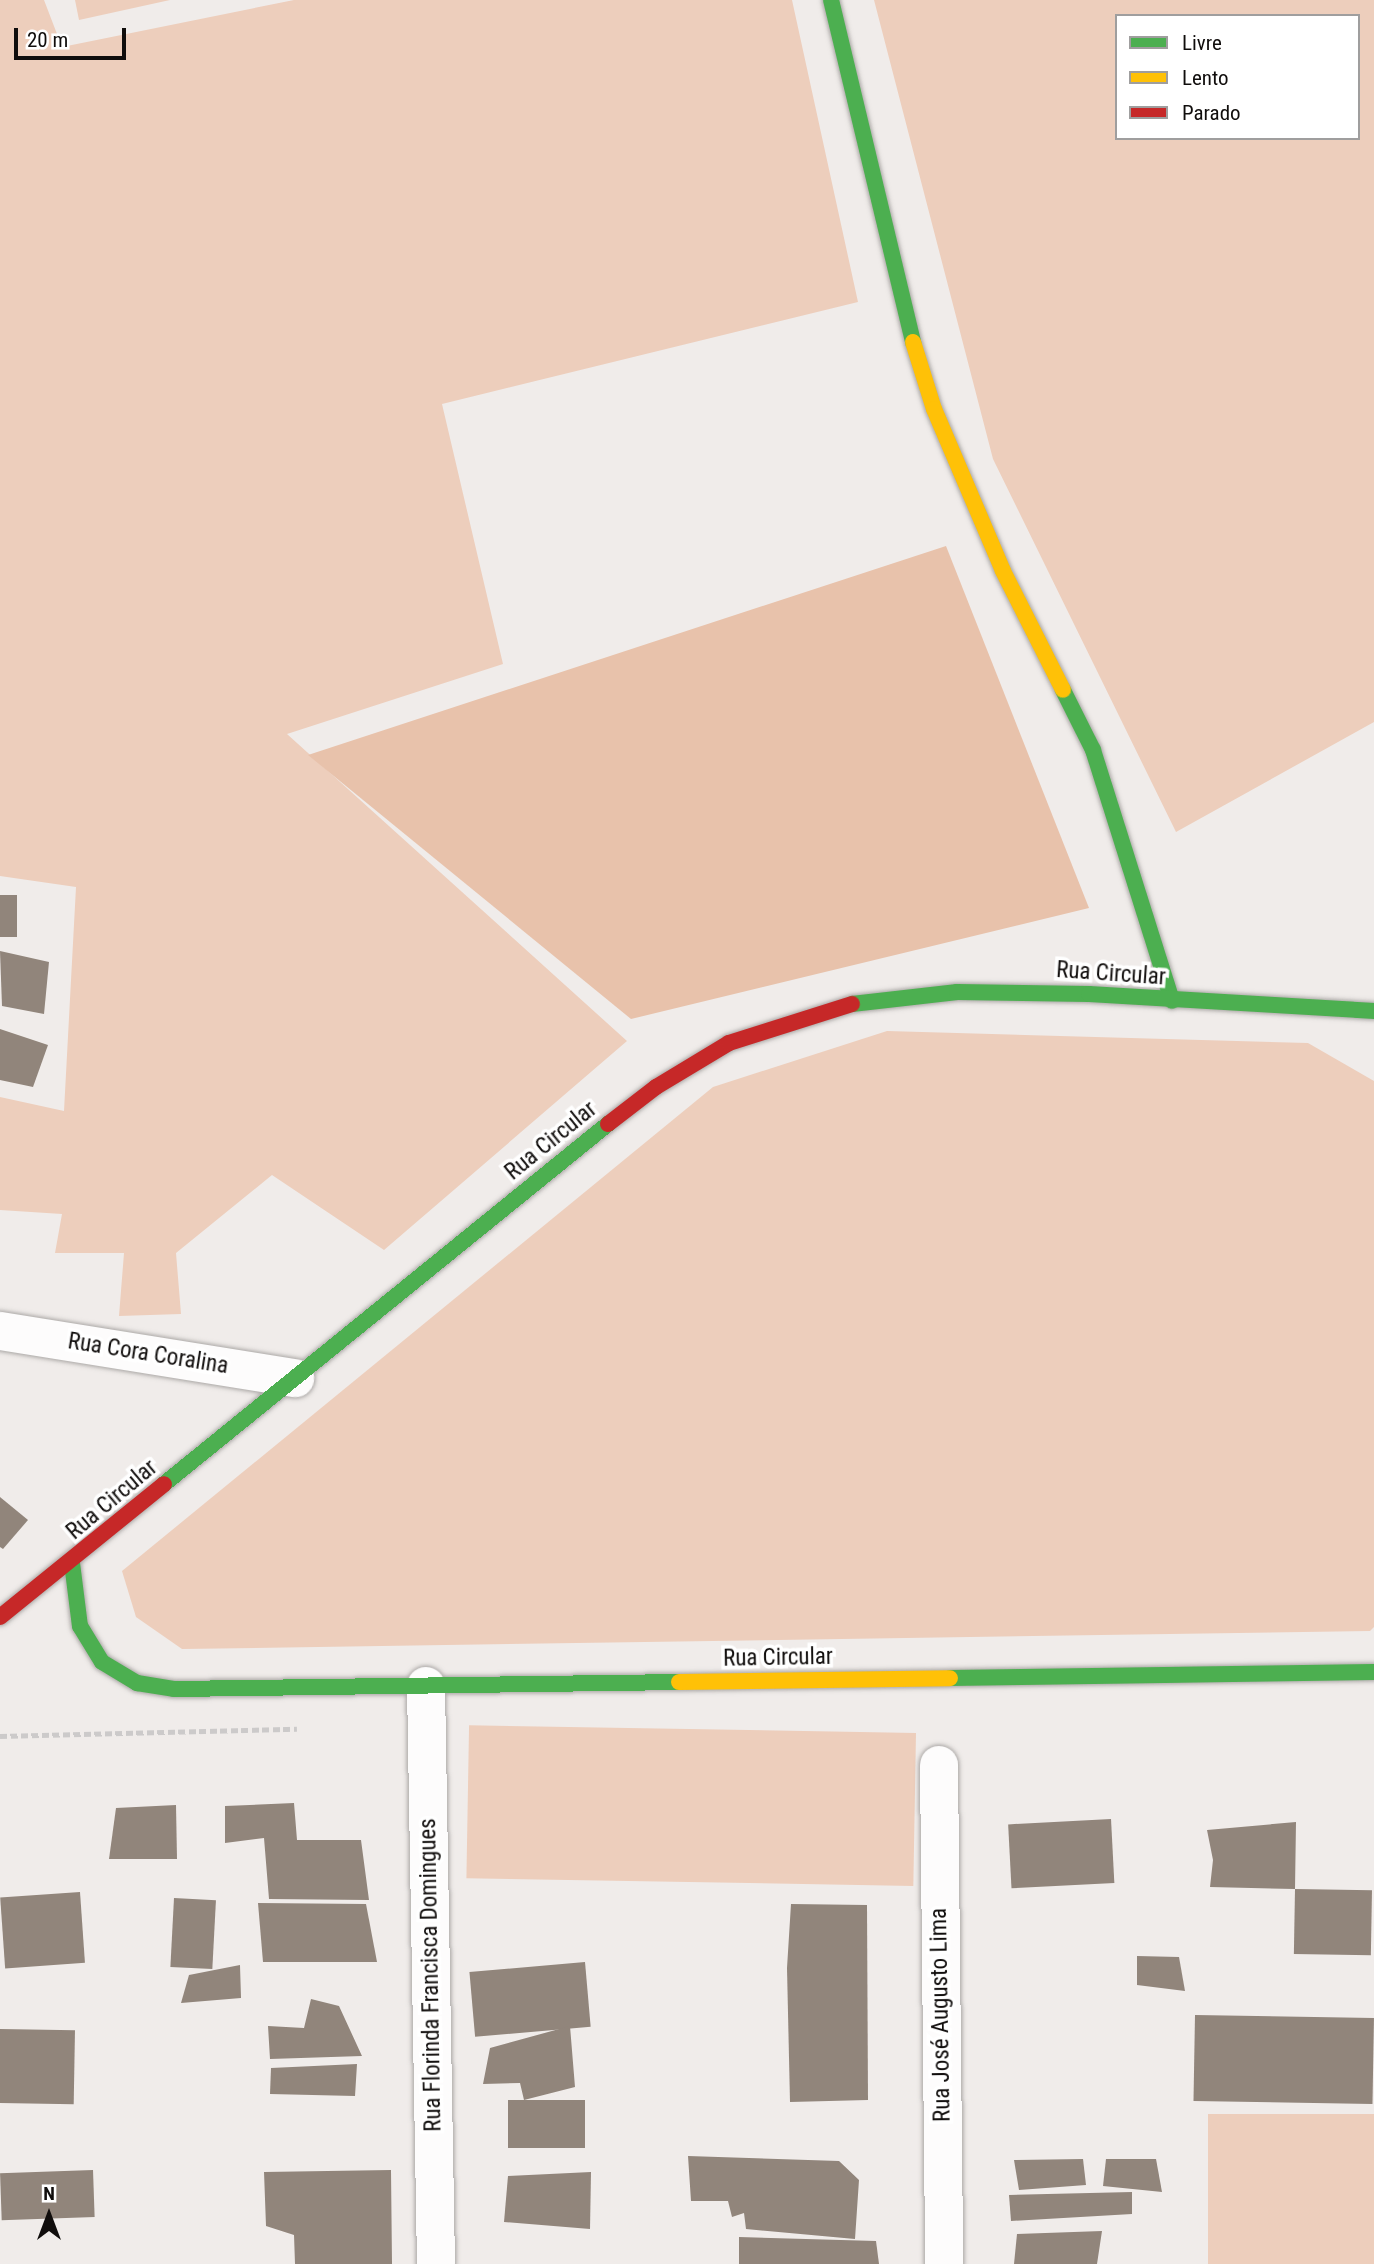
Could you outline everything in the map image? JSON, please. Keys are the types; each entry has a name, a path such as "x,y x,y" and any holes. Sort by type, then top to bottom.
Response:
{"street":[{"path":"831,0 902,308 934,409 1003,571 1093,750 1172,1001"},
{"name":"Rua Circular","path":"1374,1011 1018,991 900,996 794,1019 729,1043 656,1087 295,1378 72,1563 80,1626 102,1662 136,1683 174,1689 1374,1672"},
{"name":"Rua Circular","path":"1326,1010 1368,1029"},
{"name":"Rua Cora Coralina","path":"0,1331 295,1378"},
{"path":"0,1617 72,1563"},
{"name":"Rua Florinda Francisca Domingues","path":"426,1686 436,2264"},
{"name":"Rua José Augusto Lima","path":"939,1765 944,2264"}],"shaded area":[{"path":"0,0 44,0 62,47 294,0 792,0 858,302 442,404 503,664 287,734 627,1041 384,1250 272,1175 176,1253 181,1314 119,1316 124,1253 55,1253 62,1214 0,1210 0,1097 64,1111 76,887 0,876"},
{"path":"75,0 170,0 79,20"},
{"path":"874,0 1374,0 1374,722 1176,832 993,459"},
{"path":"946,546 1089,908 631,1019 308,755"},
{"path":"887,1031 1308,1043 1374,1081 1374,1627 1370,1631 182,1649 136,1617 122,1571 713,1087"},
{"path":"469,1725 916,1733 913,1886 466,1878"},
{"path":"1208,2114 1374,2114 1374,2264 1208,2264"}],"building":[{"path":"0,895 17,895 17,937 0,937"},
{"path":"0,951 49,962 44,1014 2,1006"},
{"path":"0,1029 48,1045 33,1087 0,1080"},
{"path":"0,1497 28,1520 3,1549 0,1547"},
{"path":"294,1803 297,1840 361,1840 369,1900 269,1899 264,1838 225,1843 225,1806"},
{"path":"176,1805 177,1859 109,1859 116,1808"},
{"path":"1111,1819 1114,1883 1011,1888 1008,1824"},
{"path":"1296,1822 1295,1889 1210,1887 1213,1860 1207,1830"},
{"path":"1295,1889 1372,1890 1371,1955 1294,1954"},
{"path":"80,1892 85,1963 5,1968 0,1898"},
{"path":"174,1898 216,1900 212,1969 170,1967"},
{"path":"258,1903 366,1904 377,1962 263,1962"},
{"path":"791,1904 867,1905 868,2100 790,2102 787,1968"},
{"path":"1137,1956 1179,1957 1185,1991 1137,1985"},
{"path":"585,1962 591,2027 475,2037 469,1972"},
{"path":"240,1965 241,1998 181,2003 189,1975"},
{"path":"311,1999 339,2006 362,2056 270,2059 268,2026 304,2028"},
{"path":"1195,2015 1374,2018 1372,2104 1193,2101"},
{"path":"570,2026 575,2087 524,2100 520,2083 483,2084 490,2048"},
{"path":"0,2029 75,2030 74,2104 0,2103"},
{"path":"357,2064 355,2096 270,2094 271,2068"},
{"path":"508,2100 585,2100 585,2148 508,2148"},
{"path":"688,2156 839,2161 859,2180 855,2239 746,2229 744,2213 732,2217 728,2201 691,2201"},
{"path":"1083,2159 1086,2185 1019,2190 1014,2160"},
{"path":"1106,2159 1156,2159 1162,2192 1103,2186"},
{"path":"93,2170 95,2217 2,2220 0,2173"},
{"path":"391,2170 392,2264 295,2264 294,2235 266,2226 264,2172"},
{"path":"591,2172 590,2229 504,2222 508,2176"},
{"path":"1132,2192 1132,2214 1011,2221 1009,2195"},
{"path":"1102,2231 1097,2264 1014,2264 1017,2234"},
{"path":"739,2237 876,2241 879,2264 739,2264"}],"traffic: fast":[{"path":"831,0 913,342"},
{"path":"1063,690 1093,750 1172,1001"},
{"path":"852,1004 957,992 1089,994 1374,1011"},
{"path":"164,1484 608,1124"},
{"path":"72,1563 80,1626 102,1662 137,1683 174,1689 679,1682"},
{"path":"950,1678 1374,1672"}],"traffic: slow":[{"path":"913,342 934,409 1003,571 1063,690"},
{"path":"679,1682 950,1678"}],"traffic: jam":[{"path":"608,1124 656,1087 729,1043 852,1004"},
{"path":"0,1617 164,1484"}]}
